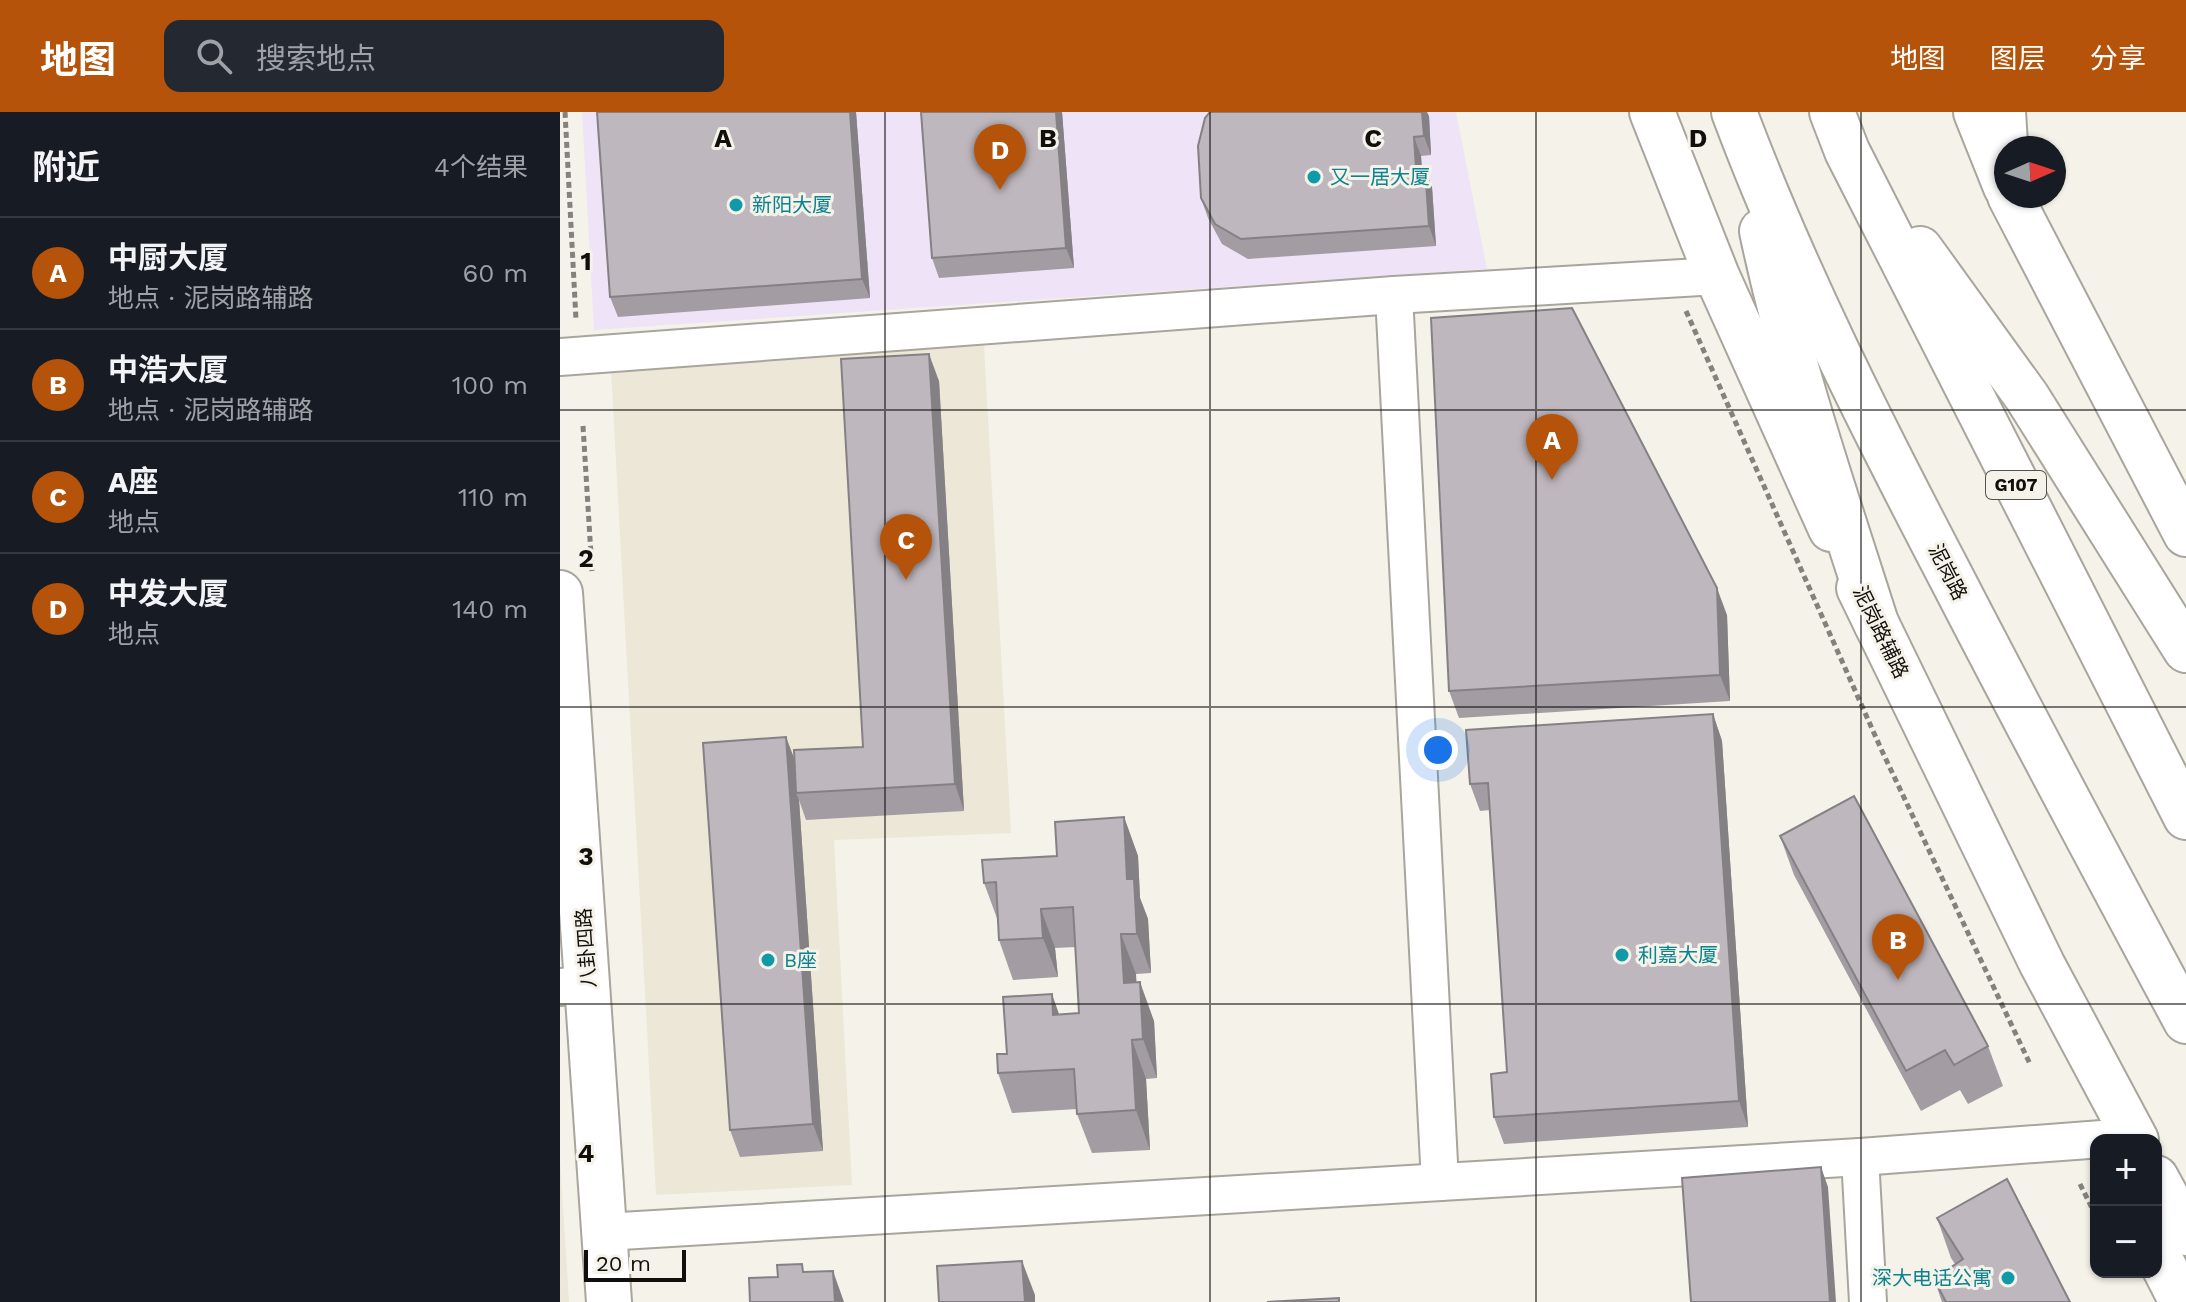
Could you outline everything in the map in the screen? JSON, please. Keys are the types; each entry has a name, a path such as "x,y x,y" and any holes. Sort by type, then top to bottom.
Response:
{"main road":[{"name":"泥岗路辅路","path":"1652,112 1717,276 1801,466 2042,964 2111,1134"},
{"path":"1976,112 1994,156"},
{"path":"2003,112 2005,136"},
{"path":"1737,120 1772,279 1819,444 1876,623"},
{"name":"泥岗路","path":"1737,120 1818,313 1896,472 2186,1021"},
{"path":"1840,132 2027,397 2186,650"},
{"name":"G107","path":"1840,132 2186,817"},
{"path":"2017,208 2186,534"},
{"name":"八卦四路","path":"560,593 574,985 604,1232 609,1302"},
{"path":"2162,1189 2186,1233"},
{"path":"2162,1263 2182,1302"}],"street":[{"path":"560,357 1394,295 1717,276"},
{"path":"1394,295 1440,1182"},
{"path":"604,1232 2090,1142"},
{"path":"1860,1157 1868,1302"}],"path":[{"path":"565,112 576,320"},
{"path":"1686,310 1882,751 2030,1064"},
{"path":"2080,1184 2091,1206"}],"shaded area":[{"path":"582,112 1456,112 1487,269 594,330"},
{"path":"984,345 1011,833 834,840 852,1185 656,1195 611,370"},
{"path":"560,1159 569,1302 560,1302"}],"building":[{"name":"新阳大厦","path":"597,112 850,112 862,279 610,297"},
{"path":"921,112 1056,112 1066,248 932,258"},
{"name":"又一居大厦","path":"1210,112 1422,112 1424,136 1414,137 1416,169 1425,168 1429,226 1241,239 1215,224 1201,198 1198,146 1205,118"},
{"path":"1572,308 1717,588 1720,675 1449,691 1431,318"},
{"path":"929,354 955,784 796,793 794,750 863,747 841,359"},
{"name":"利嘉大厦","path":"1713,714 1739,1101 1494,1117 1491,1074 1507,1072 1488,783 1470,784 1466,730"},
{"name":"B座","path":"786,737 813,1124 730,1130 703,743"},
{"path":"1854,796 1988,1046 1954,1065 1945,1050 1906,1071 1780,836"},
{"path":"1124,817 1127,879 1134,879 1137,934 1121,934 1124,983 1140,982 1143,1039 1132,1040 1136,1110 1077,1114 1074,1069 998,1073 997,1054 1007,1054 1003,997 1052,994 1053,1015 1079,1013 1073,907 1041,909 1043,938 999,940 996,882 984,883 982,860 1057,856 1055,822"},
{"path":"1821,1167 1830,1302 1691,1302 1682,1178"},
{"path":"2007,1179 2070,1302 1946,1302 1934,1279 1963,1259 1937,1218"},
{"path":"1022,1261 1025,1302 939,1302 937,1266"},
{"path":"802,1264 803,1272 833,1271 835,1302 750,1302 749,1278 778,1277 777,1265"},
{"path":"1339,1298 1339,1302 1267,1302"}],"place":[{"name":"又一居大厦","path":"1314,177"},
{"name":"中发大厦","path":"1000,190"},
{"name":"新阳大厦","path":"736,205"},
{"name":"中厨大厦","path":"1552,480"},
{"name":"A座","path":"906,580"},
{"name":"利嘉大厦","path":"1622,955"},
{"name":"B座","path":"768,960"},
{"name":"中浩大厦","path":"1898,980"},
{"name":"深大电话公寓","path":"2008,1278"}]}
